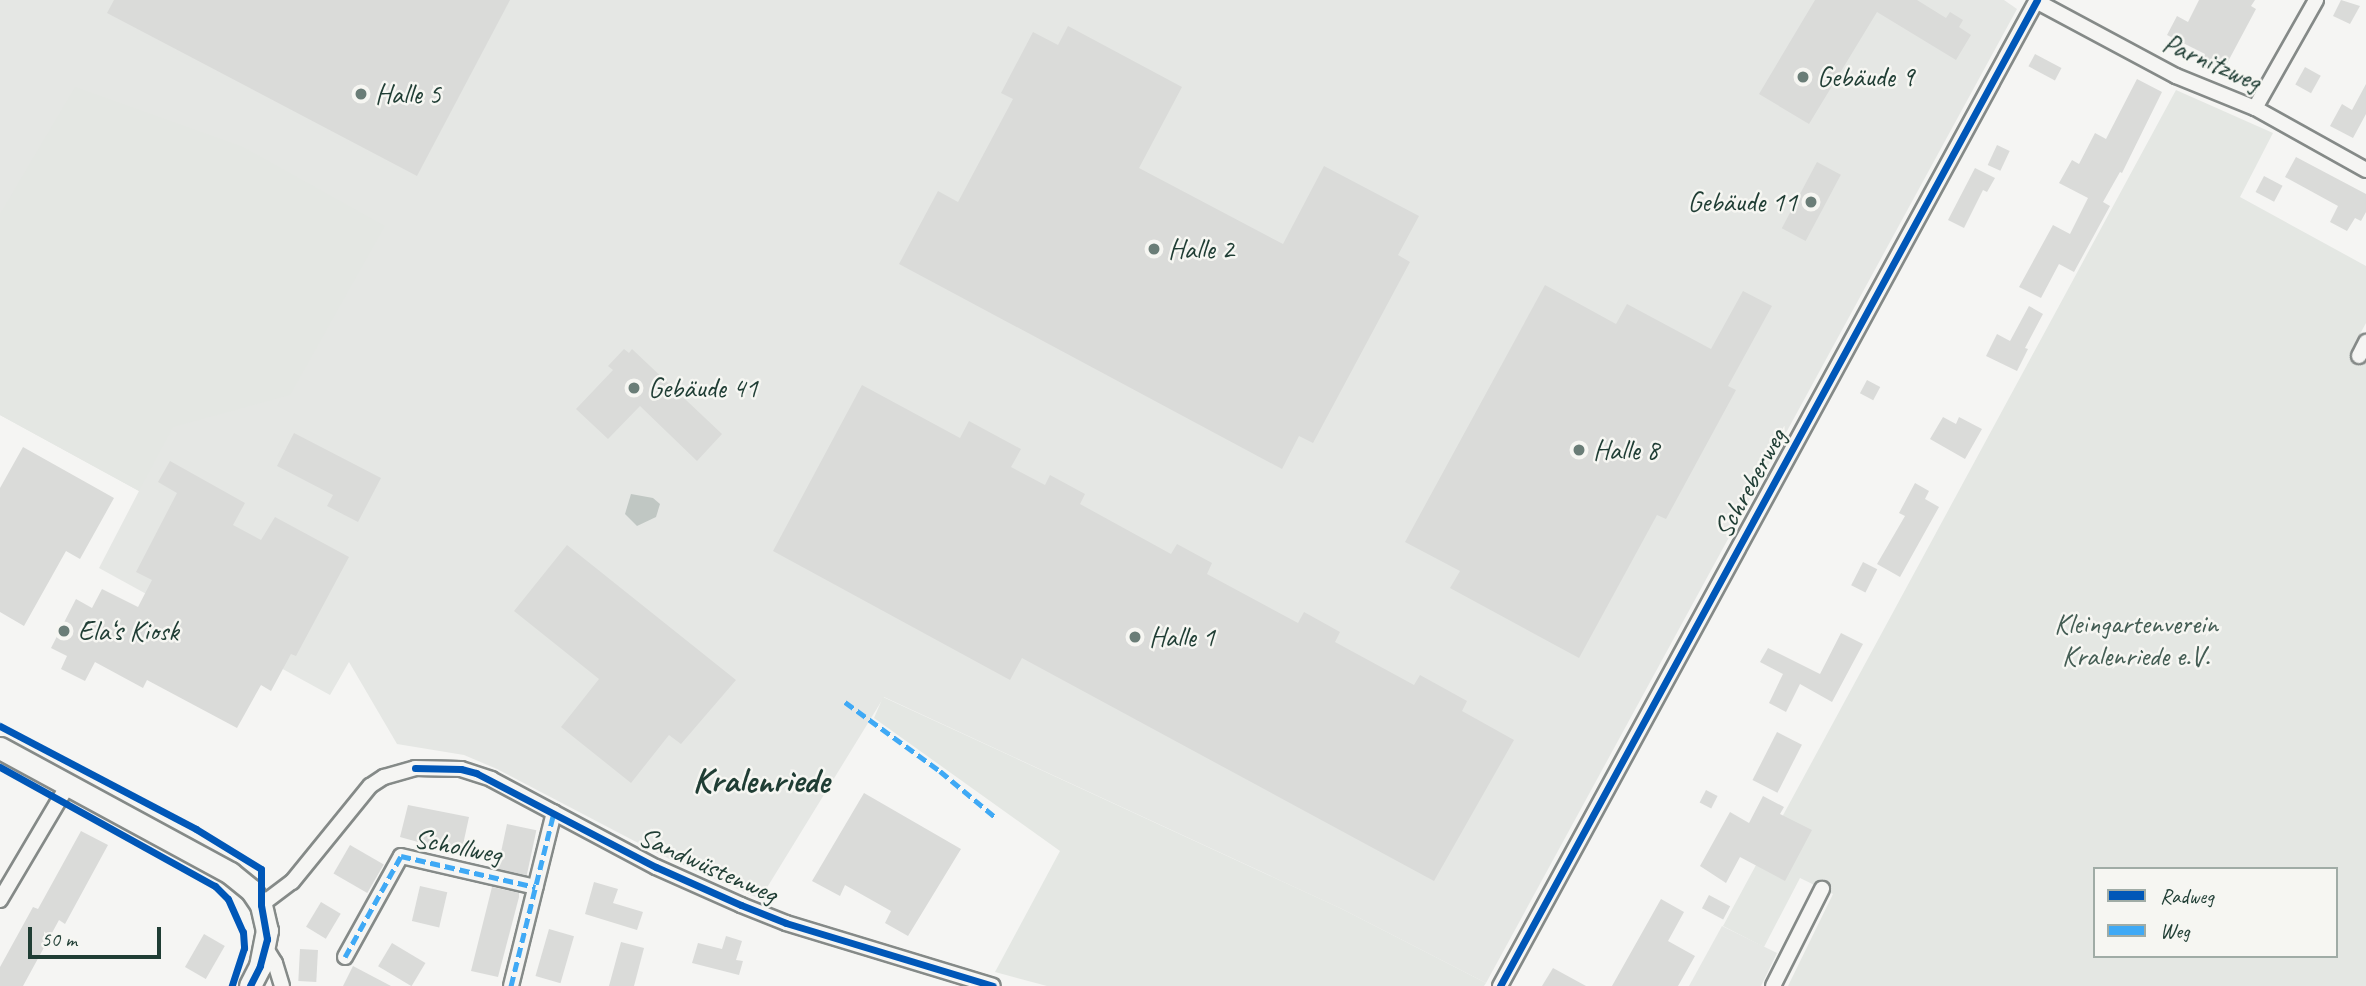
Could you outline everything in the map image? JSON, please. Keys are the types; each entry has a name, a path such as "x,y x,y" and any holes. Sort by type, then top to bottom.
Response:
{"main road":[{"path":"0,748 230,873 251,890 261,905 267,930 265,947 250,986"}],"street":[{"path":"2255,108 2316,0"},
{"name":"Parnitzweg","path":"2036,1 2176,76 2255,108 2366,170"},
{"name":"Schreberweg","path":"1500,986 2036,1"},
{"path":"2358,356 2366,342"},
{"name":"Sandwüstenweg","path":"261,905 292,883 370,786 401,771 415,768 461,769 491,779 656,867 750,909 993,986"},
{"path":"0,899 68,785"},
{"name":"Schollweg","path":"511,986 554,812"},
{"name":"Schollweg","path":"345,957 392,866 401,856 535,887"},
{"path":"1773,986 1822,889"},
{"path":"265,947 275,964 282,986"}],"shaded area":[{"path":"0,0 2004,0 2017,9 1486,983 1342,909 884,697 760,899 663,856 497,769 464,755 397,744 349,662 330,695 99,568 139,491 0,415"},
{"path":"631,494 653,498 660,504 656,517 637,526 625,514"},
{"path":"1722,926 1777,953 1761,986 1689,986"}],"green space":[{"path":"75,87 243,147 385,226 290,395 173,427 139,491 0,415 0,214"},
{"name":"Kleingartenverein Kralenriede e.V.","path":"2176,90 2273,133 2240,197 2366,266 2366,323 2353,347 2366,354 2366,986 1788,986 1833,894 1800,878 1764,947 1723,926"},
{"path":"883,697 1342,909 1486,983 1484,986 1047,986 995,972 1060,851 874,718"}],"building":[{"name":"Halle 5","path":"114,0 510,0 417,176 107,13"},
{"name":"Gebäude 9","path":"1815,0 1917,0 1946,18 1950,12 1963,20 1959,27 1971,35 1956,60 1877,12 1809,124 1759,94"},
{"path":"2199,0 2255,0 2251,6 2256,9 2224,69 2203,58 2205,54 2167,35 2177,16 2188,22"},
{"path":"2341,0 2360,6 2350,24 2333,16"},
{"name":"Halle 2","path":"1068,26 1182,87 1139,168 1283,244 1324,166 1419,216 1398,255 1410,262 1313,443 1299,436 1282,469 899,264 938,191 958,202 1013,99 1001,93 1033,32 1058,45"},
{"path":"2035,54 2061,68 2055,80 2028,66"},
{"path":"2305,67 2321,76 2311,93 2295,84"},
{"path":"2137,79 2162,92 2122,173 2120,172 2103,202 2110,206 2074,272 2059,264 2041,298 2019,287 2053,225 2070,234 2088,198 2059,183 2072,160 2079,164 2095,133 2106,139"},
{"path":"2366,84 2366,114 2353,138 2330,126 2342,104 2352,110"},
{"path":"1997,145 2010,151 2000,171 1988,165"},
{"path":"2296,157 2366,194 2366,212 2361,221 2355,218 2347,231 2330,222 2338,206 2285,177"},
{"name":"Gebäude 11","path":"1817,162 1841,175 1806,241 1782,228"},
{"path":"1975,168 1995,178 1987,192 1983,190 1964,228 1948,220"},
{"path":"2264,176 2283,186 2274,202 2256,192"},
{"name":"Halle 8","path":"1545,285 1616,324 1627,304 1711,349 1743,291 1772,306 1728,386 1736,390 1666,519 1657,515 1579,658 1450,588 1460,571 1405,542"},
{"path":"2029,306 2043,314 2025,348 2028,349 2017,371 1986,356 1997,334 2010,341"},
{"name":"Gebäude 41","path":"624,349 629,353 632,349 722,434 697,461 640,406 608,439 576,409 613,370 608,366"},
{"path":"1867,380 1880,387 1873,400 1860,393"},
{"name":"Halle 1","path":"862,385 960,438 969,421 1021,449 1011,467 1045,485 1050,475 1085,494 1080,504 1171,554 1177,544 1212,563 1207,574 1298,623 1304,612 1340,632 1335,642 1414,685 1420,675 1467,701 1462,711 1514,740 1434,881 1022,658 1010,680 773,551"},
{"path":"1943,417 1956,424 1959,417 1982,429 1965,459 1930,439"},
{"path":"294,433 381,478 358,522 327,506 333,495 277,466"},
{"path":"23,447 114,498 80,559 66,551 24,626 0,612 0,488"},
{"path":"170,461 245,503 233,525 261,540 275,517 349,557 296,656 291,654 271,691 261,685 237,728 147,680 143,688 95,662 85,681 61,669 67,656 51,648 76,599 92,608 102,589 138,607 152,580 136,572 177,493 158,482"},
{"path":"1915,483 1929,491 1925,499 1939,507 1900,577 1877,564 1905,516 1899,513"},
{"path":"567,545 736,680 681,744 669,735 631,783 561,727 599,679 514,611"},
{"path":"1863,562 1877,569 1865,592 1851,585"},
{"path":"1841,633 1863,644 1832,702 1800,684 1786,712 1769,703 1783,674 1760,662 1768,648 1820,674"},
{"path":"1777,732 1802,745 1777,793 1752,780"},
{"path":"1706,790 1718,796 1711,808 1700,802"},
{"path":"864,793 961,849 908,936 885,923 891,911 845,885 840,896 812,881"},
{"path":"1763,796 1784,807 1780,814 1812,830 1785,881 1740,857 1726,883 1700,866 1730,812 1749,823"},
{"path":"408,805 469,817 461,854 400,837"},
{"path":"507,824 536,830 527,875 497,869"},
{"path":"81,831 108,845 65,924 59,920 23,986 0,986 0,967 33,907 38,909"},
{"path":"350,845 384,864 367,893 334,874"},
{"path":"594,882 618,889 613,903 643,912 637,930 585,914"},
{"path":"420,886 447,892 439,927 412,921"},
{"path":"492,887 519,893 498,977 471,971"},
{"path":"1709,895 1730,906 1723,920 1702,908"},
{"path":"1661,899 1684,912 1668,941 1695,956 1678,986 1612,986"},
{"path":"321,902 341,914 326,939 306,927"},
{"path":"549,929 574,936 560,983 535,976"},
{"path":"204,934 225,946 206,979 185,967"},
{"path":"726,936 742,941 736,960 743,961 739,975 692,963 698,943 722,949"},
{"path":"621,942 644,948 634,986 609,986"},
{"path":"392,943 425,963 412,986 378,966"},
{"path":"300,949 318,950 316,982 298,981"},
{"path":"353,966 391,986 343,986"},
{"path":"1553,968 1586,986 1542,986"}],"marked path":[{"path":"845,702 940,771 995,817"},
{"path":"511,986 554,812"},
{"path":"345,957 401,856 535,887"}],"cycle path":[{"path":"1500,986 2037,0"},
{"path":"0,726 196,829 261,869 261,905 267,939 260,966 250,986"},
{"path":"0,767 215,886 228,899 243,932 244,948 232,986"},
{"path":"415,768 461,769 476,773 656,867 741,905 786,923 993,986"}],"place":[{"name":"Gebäude 9","path":"1803,77"},
{"name":"Halle 5","path":"361,94"},
{"name":"Gebäude 11","path":"1811,202"},
{"name":"Halle 2","path":"1154,249"},
{"name":"Gebäude 41","path":"634,388"},
{"name":"Halle 8","path":"1579,450"},
{"name":"Ela‘s Kiosk","path":"64,631"},
{"name":"Halle 1","path":"1135,637"}],"district":[{"name":"Kralenriede","path":"761,781"}]}
